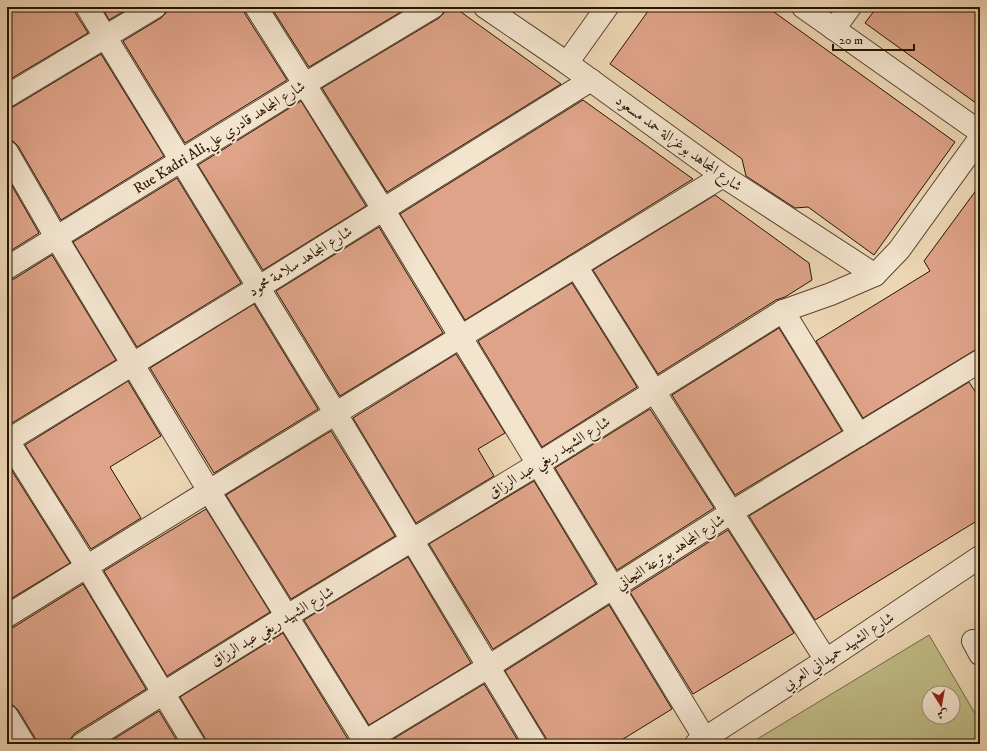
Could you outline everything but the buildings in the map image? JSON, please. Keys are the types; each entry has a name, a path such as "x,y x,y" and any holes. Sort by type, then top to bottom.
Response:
{"street":[{"path":"87,7 259,287 535,744"},
{"path":"7,96 155,7"},
{"path":"256,7 383,209 538,464 613,588 700,741"},
{"name":"Rue Kadri Ali,شارع المجاهد قادري علي","path":"7,268 305,84 433,7"},
{"name":"شارع المجاهد بوغزالة حمد مسعود","path":"485,7 567,62 724,176 875,275"},
{"path":"567,62 607,7"},
{"path":"803,7 980,132"},
{"path":"834,29 850,7"},
{"name":"شارع المجاهد سلامة محمود","path":"7,440 259,287 591,80"},
{"name":"شارع الشهيد ريغي عبد الرزاق","path":"82,744 287,616 538,464 783,311 831,294 875,275 899,250 980,138"},
{"path":"7,152 56,237 209,491 287,616 363,743"},
{"path":"7,616 724,176"},
{"path":"576,266 826,660"},
{"path":"783,311 859,435"},
{"name":"شارع المجاهد بوترعة التجاني","path":"363,743 488,667 732,512 980,361"},
{"path":"7,440 87,567 194,744"},
{"name":"شارع الشهيد حميداني العربي","path":"700,741 826,660 980,557"},
{"path":"7,716 24,744"}],"shaded area":[{"path":"929,635 958,685 921,685 921,725 961,725 961,690 980,722 980,744 749,744"}]}
